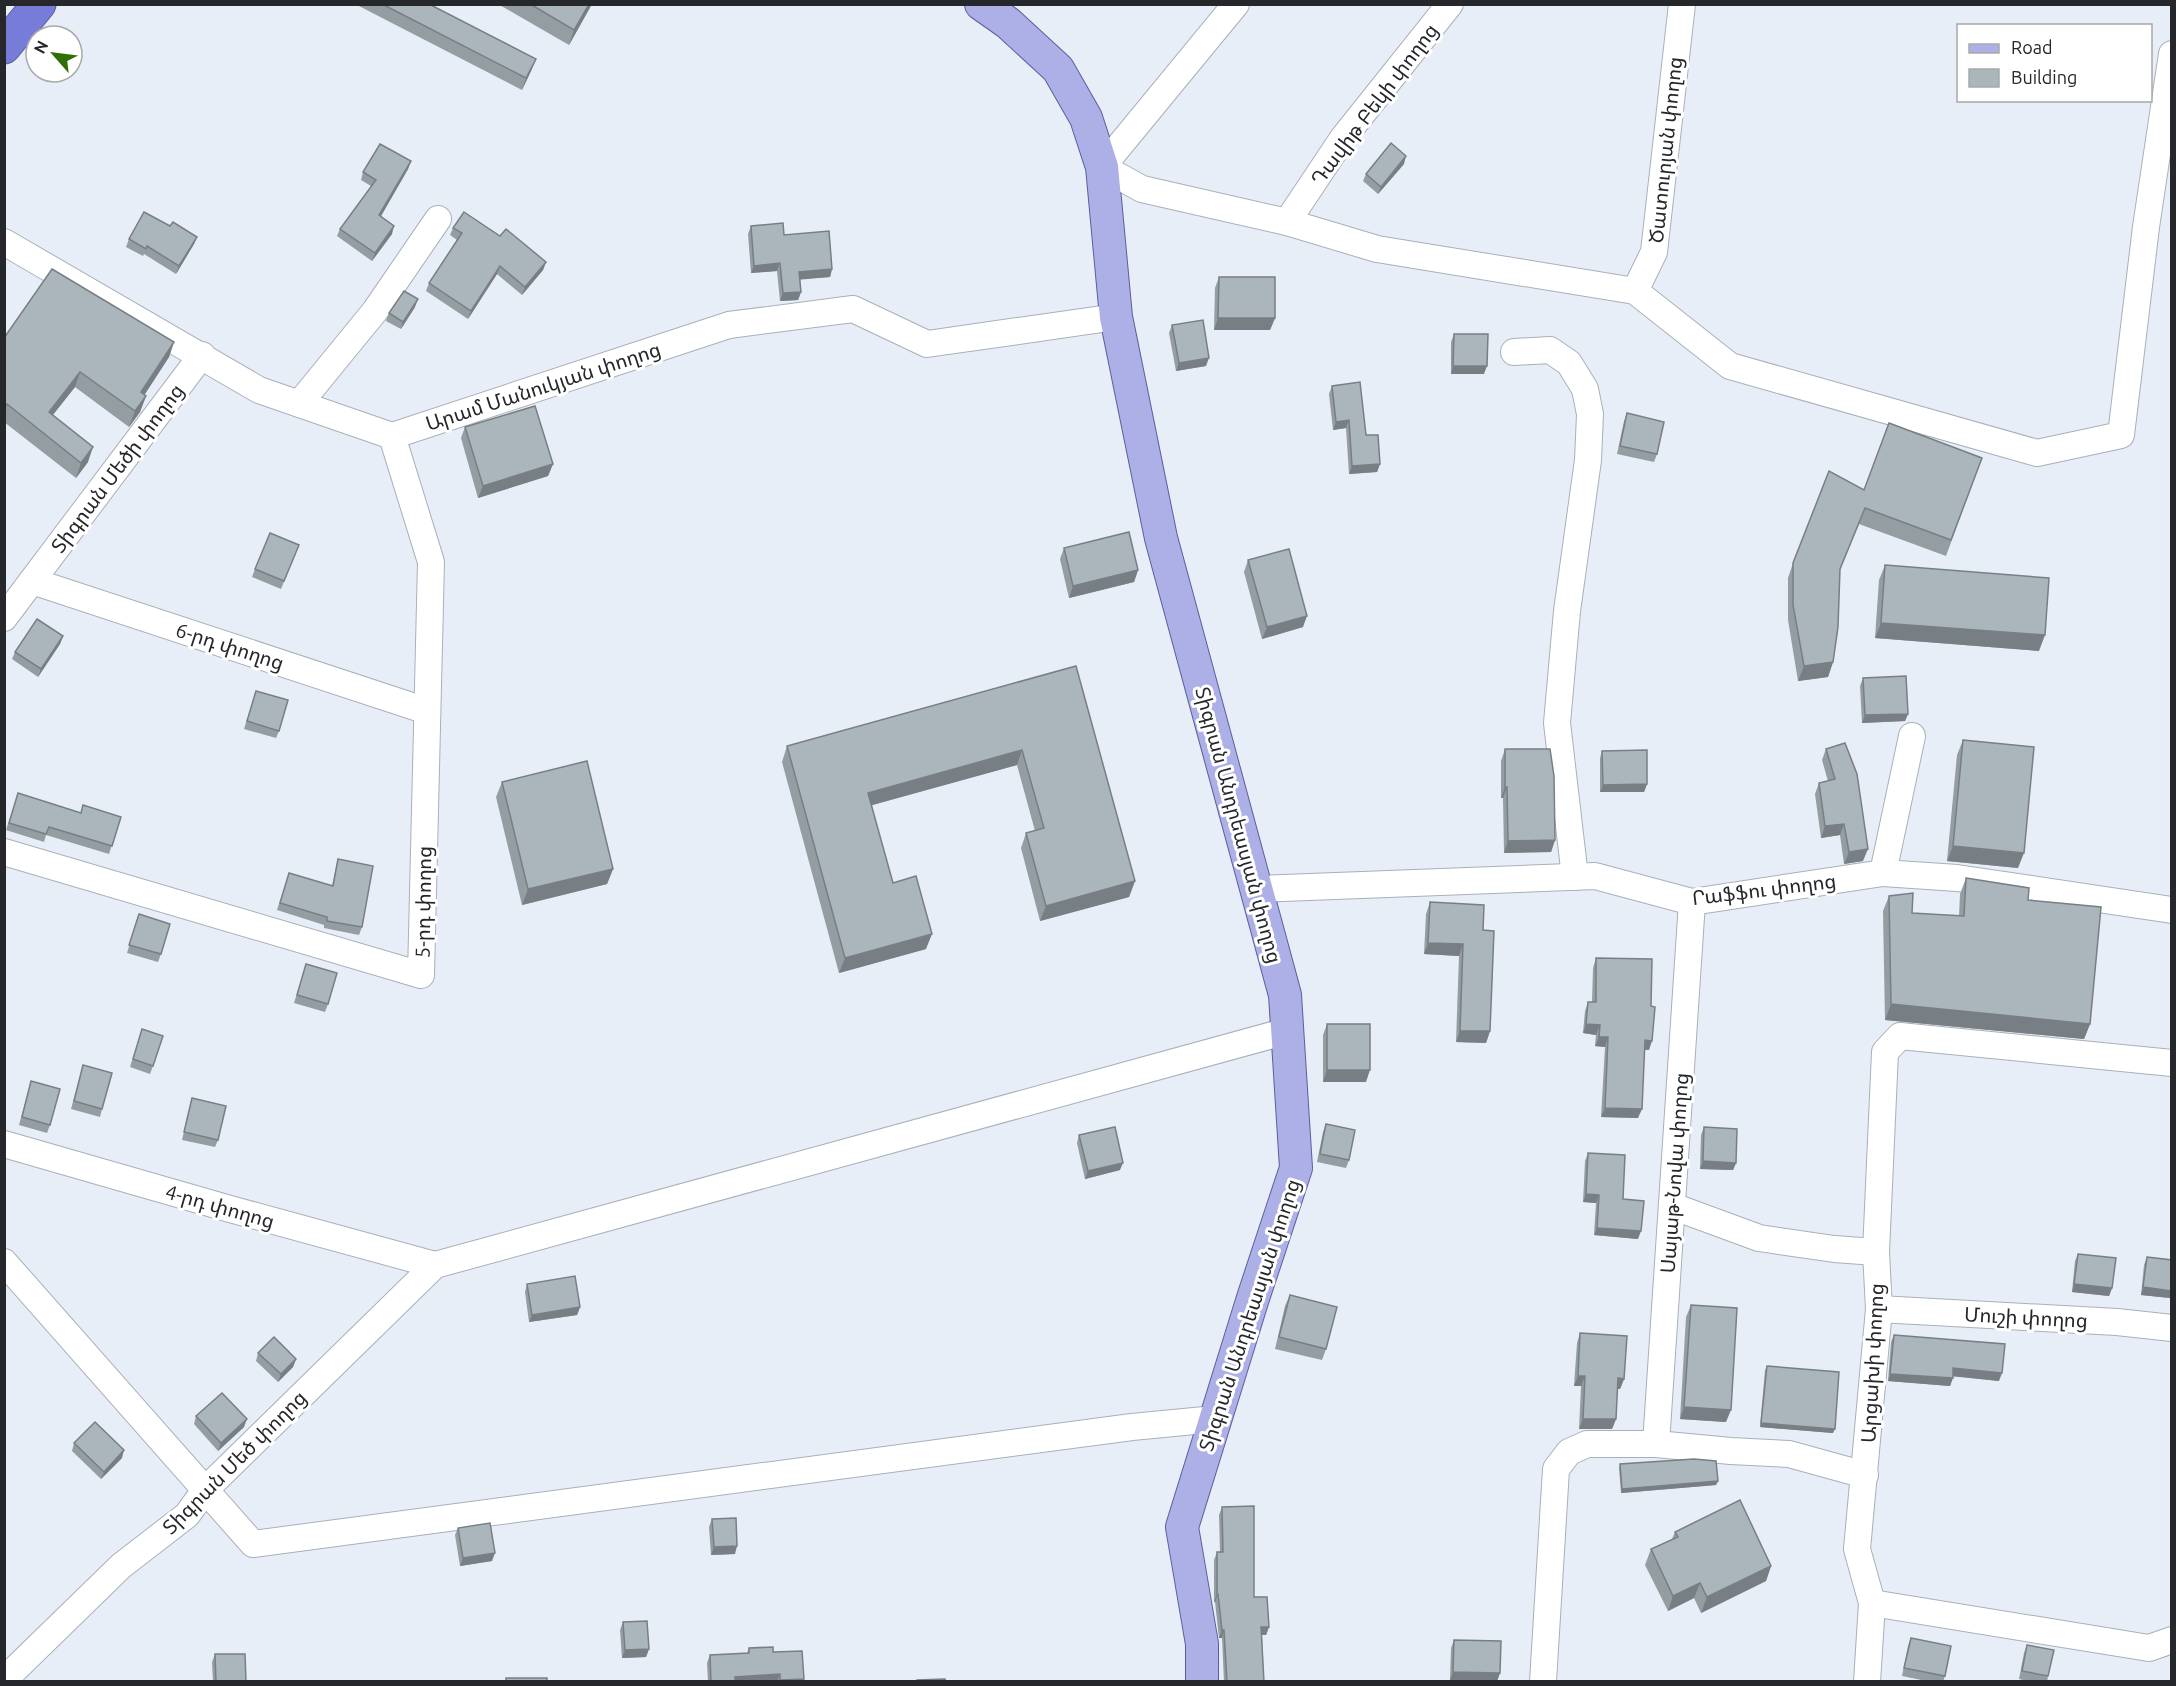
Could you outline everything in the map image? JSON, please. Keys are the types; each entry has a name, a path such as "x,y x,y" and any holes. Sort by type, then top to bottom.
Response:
{"highway":[{"path":"4,47 39,4"}],"main road":[{"name":"Տիգրան Անդրեասյան փողոց","path":"981,4 1008,23 1059,69 1086,118 1102,167 1116,317 1161,538 1285,995 1296,1168 1182,1527 1202,1644 1202,1682"}],"street":[{"path":"1236,4 1102,167 1142,189 1287,222 1377,249 1635,291 1730,366 2037,453 2121,435 2146,227 2172,54"},
{"name":"Դավիթ Բեկի փողոց","path":"1287,222 1343,138 1450,4"},
{"name":"Ծատուրյան փողոց","path":"1635,291 1654,252 1682,4"},
{"path":"299,404 375,311 438,219"},
{"path":"4,242 259,390 392,435"},
{"name":"Արամ Մանուկյան փողոց","path":"392,435 729,325 853,309 927,344 1116,317"},
{"path":"1514,352 1550,350 1569,363 1585,389 1590,414 1586,471 1567,611 1557,723 1575,877"},
{"name":"Տիգրան Մեծի փողոց","path":"4,618 202,356"},
{"name":"5-րդ փողոց","path":"4,852 421,975 431,562 392,435"},
{"name":"6-րդ փողոց","path":"32,581 427,711"},
{"path":"1883,873 1912,736"},
{"name":"Րաֆֆու փողոց","path":"1256,889 1595,876 1692,902 1883,873 1957,878 2172,910"},
{"name":"Սայաթ-Նովա փողոց","path":"1656,1444 1692,902"},
{"path":"435,1265 920,1134 1287,1031"},
{"name":"Արցախի փողոց","path":"1867,1682 1872,1603 1857,1549 1879,1310 1876,1252 1885,1052 1900,1036 2172,1063"},
{"name":"4-րդ փողոց","path":"4,1144 435,1265"},
{"path":"1672,1206 1759,1238 1834,1249 1876,1252"},
{"path":"4,1262 253,1544 1132,1427 1215,1419"},
{"name":"Տիգրան Մեծ փողոց","path":"4,1680 121,1566 187,1515 205,1490 435,1265"},
{"name":"Մուշի փողոց","path":"1879,1310 2117,1322 2172,1328"},
{"path":"1543,1682 1556,1470 1569,1452 1587,1444 1656,1444 1789,1454 1865,1475"},
{"path":"1872,1603 2150,1648 2172,1640"}],"building":[{"path":"382,4 429,4 536,59 526,78"},
{"path":"530,4 589,4 574,30"},
{"path":"1391,143 1406,156 1381,187 1366,174"},
{"path":"380,144 411,161 379,215 394,226 375,253 340,229 376,180 363,172"},
{"path":"144,212 170,226 173,222 197,237 179,266 147,246 146,249 129,239"},
{"path":"464,212 500,236 506,229 546,262 525,287 500,266 471,311 429,283 462,233 453,228"},
{"path":"783,223 784,235 829,231 832,269 799,272 801,292 783,293 780,263 754,266 751,226"},
{"path":"52,269 174,342 141,392 146,396 135,411 80,372 49,412 93,447 81,463 7,404 4,408 4,338"},
{"path":"1219,277 1275,277 1275,318 1218,318"},
{"path":"404,291 418,299 403,322 389,313"},
{"path":"1203,320 1209,358 1179,363 1172,325"},
{"path":"1454,334 1488,334 1487,366 1453,366"},
{"path":"1360,382 1366,435 1378,435 1380,464 1352,466 1349,420 1336,422 1332,386"},
{"path":"535,406 553,464 483,486 465,427"},
{"path":"1627,413 1664,422 1657,454 1620,446"},
{"path":"1889,423 1982,458 1951,540 1865,508 1840,569 1838,627 1833,662 1804,666 1793,605 1793,563 1829,471 1864,490"},
{"path":"1129,532 1138,570 1073,586 1064,548"},
{"path":"270,533 299,545 284,581 255,569"},
{"path":"1289,549 1307,616 1267,627 1248,560"},
{"path":"1885,565 2049,578 2045,635 1881,623"},
{"path":"37,619 63,636 41,669 15,652"},
{"path":"1076,666 1135,881 1046,906 1026,833 1044,828 1022,750 868,793 893,883 916,876 932,934 845,958 787,746"},
{"path":"1906,676 1908,714 1865,715 1863,678"},
{"path":"256,691 288,700 279,731 247,721"},
{"path":"1963,740 2034,747 2024,853 1953,846"},
{"path":"1845,743 1857,774 1868,849 1849,852 1844,824 1825,826 1819,783 1835,779 1826,749"},
{"path":"1505,749 1550,749 1554,776 1555,840 1508,841"},
{"path":"1647,750 1647,784 1603,785 1602,751"},
{"path":"587,761 613,869 528,889 502,782"},
{"path":"18,793 81,813 83,805 121,817 112,846 49,827 46,834 9,823"},
{"path":"338,859 373,866 362,927 327,921 327,917 280,903 289,873 333,886"},
{"path":"1966,878 2029,888 2028,900 2101,907 2090,1024 1891,1004 1889,896 1913,893 1912,913 1964,916"},
{"path":"1430,902 1484,905 1483,930 1494,931 1490,1031 1460,1031 1463,944 1428,943"},
{"path":"139,914 170,924 161,954 129,945"},
{"path":"1596,958 1652,959 1651,1006 1655,1007 1652,1041 1645,1040 1642,1109 1605,1108 1608,1037 1599,1037 1600,1025 1586,1024 1588,1002 1596,1002"},
{"path":"306,964 337,973 328,1004 297,995"},
{"path":"1327,1024 1370,1024 1370,1070 1327,1070"},
{"path":"142,1029 163,1036 153,1066 133,1059"},
{"path":"83,1065 112,1073 102,1109 74,1101"},
{"path":"31,1081 60,1089 50,1125 22,1117"},
{"path":"192,1098 226,1106 218,1140 184,1132"},
{"path":"1326,1124 1355,1130 1349,1160 1320,1154"},
{"path":"1115,1127 1123,1163 1088,1171 1079,1135"},
{"path":"1704,1127 1737,1129 1736,1163 1703,1161"},
{"path":"1588,1153 1625,1155 1623,1199 1644,1201 1641,1231 1597,1228 1599,1195 1586,1194"},
{"path":"2078,1254 2116,1258 2112,1288 2074,1284"},
{"path":"2147,1257 2172,1260 2172,1291 2143,1287"},
{"path":"575,1276 580,1307 532,1315 527,1284"},
{"path":"1290,1295 1337,1307 1326,1349 1279,1337"},
{"path":"1691,1305 1737,1308 1731,1410 1684,1407"},
{"path":"1580,1333 1627,1336 1624,1379 1618,1378 1616,1419 1583,1419 1585,1376 1578,1376"},
{"path":"1894,1335 2005,1344 2002,1373 1953,1368 1953,1378 1890,1374"},
{"path":"274,1337 296,1359 281,1374 258,1353"},
{"path":"1767,1366 1839,1372 1835,1429 1761,1423"},
{"path":"222,1393 247,1419 221,1443 196,1416"},
{"path":"95,1422 124,1450 104,1472 74,1443"},
{"path":"1694,1459 1716,1461 1718,1481 1622,1489 1620,1464"},
{"path":"1740,1500 1771,1566 1707,1597 1700,1583 1673,1596 1651,1549 1678,1537 1675,1532"},
{"path":"1254,1506 1254,1597 1267,1597 1269,1627 1261,1627 1264,1682 1227,1682 1224,1630 1222,1630 1217,1594 1217,1552 1223,1552 1222,1507"},
{"path":"736,1518 737,1546 714,1547 712,1519"},
{"path":"490,1523 495,1553 463,1558 458,1528"},
{"path":"647,1621 649,1649 625,1650 623,1622"},
{"path":"1911,1638 1951,1646 1945,1676 1904,1668"},
{"path":"1454,1640 1501,1641 1500,1673 1453,1672"},
{"path":"2027,1645 2054,1650 2048,1676 2022,1671"},
{"path":"773,1647 773,1652 802,1651 804,1679 780,1680 780,1674 735,1677 735,1682 711,1682 710,1655 749,1653 749,1648"},
{"path":"215,1654 245,1654 246,1682 216,1682"},
{"path":"506,1678 547,1678 547,1682 506,1682"},
{"path":"945,1679 946,1682 917,1682 917,1680"}]}
